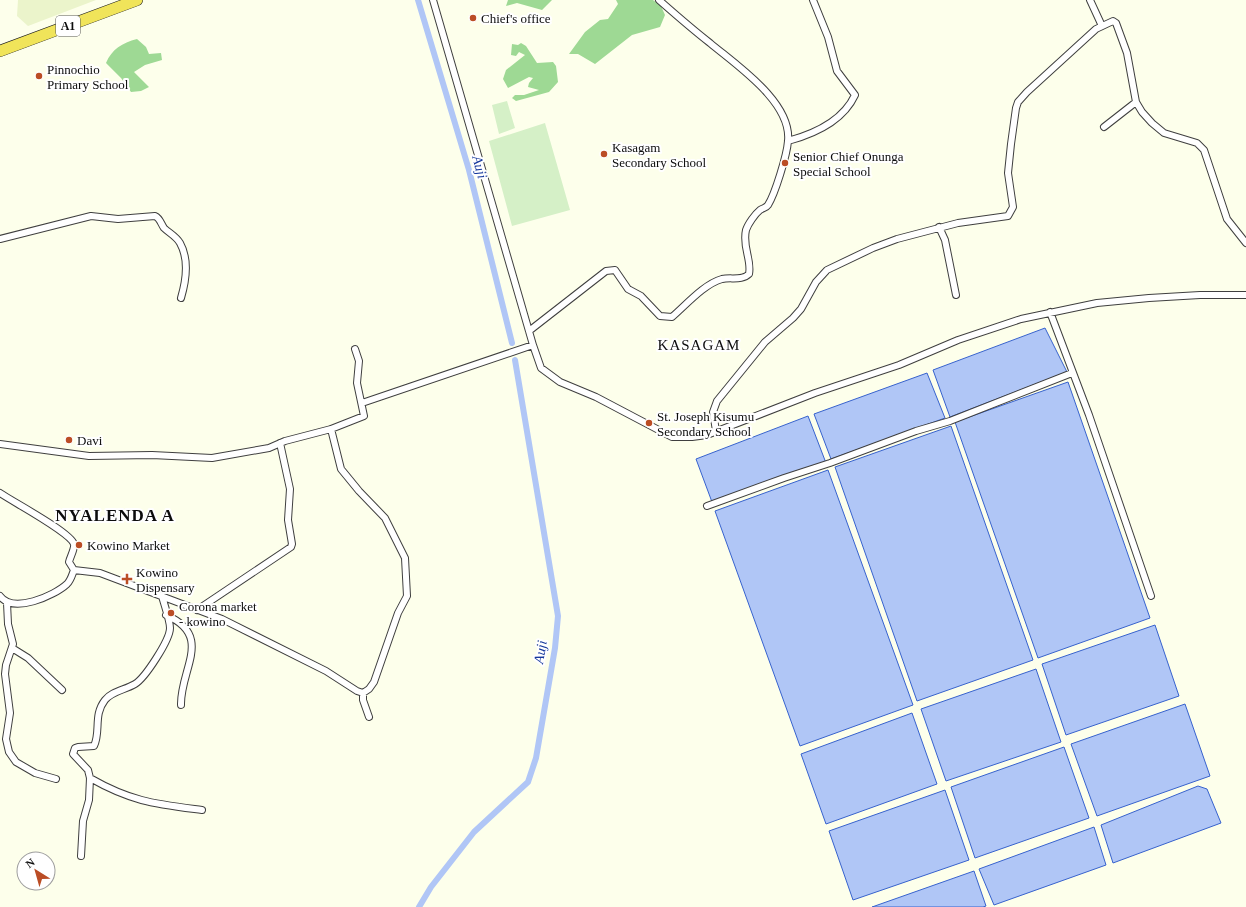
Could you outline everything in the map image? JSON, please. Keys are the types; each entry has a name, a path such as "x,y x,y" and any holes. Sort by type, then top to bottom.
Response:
{"highway":[{"name":"A1","path":"0,50 130,0"},
{"name":"A1","path":"0,50 137,0"}],"street":[{"path":"433,0 541,368 560,382 596,396 672,436 692,437 716,431 815,393 899,365 958,340 1021,319 1050,312 1097,304 1161,297 1246,295"},
{"path":"529,331 610,269 615,270 628,289 641,296 660,316 672,317 708,287 722,279 734,279 748,276 750,272 744,241 747,227 758,212 768,203 788,141 785,123 779,108 767,92 723,52 676,16 659,0"},
{"path":"788,141 811,135 835,120 852,102 855,95 837,71 828,37 813,0"},
{"path":"1090,0 1102,26"},
{"path":"716,431 713,412 717,401 765,342 793,318 801,309 816,282 827,270 873,248 939,227 1003,217 1011,212 1013,198 1008,173 1018,102 1074,48 1102,26 1114,21 1127,53 1136,102 1152,123 1164,132 1201,146 1208,160 1227,219 1246,243"},
{"path":"1104,127 1136,102"},
{"path":"0,239 91,216 123,219 155,216 163,227 177,239 182,248 186,272 185,286 181,298"},
{"path":"939,227 944,240 956,295"},
{"path":"1050,312 1089,415 1151,596"},
{"path":"362,403 533,345"},
{"path":"0,444 89,456 152,455 212,458 259,450 331,429 364,416 357,383 358,362 354,349"},
{"path":"708,506 916,431 950,421 1072,373"},
{"path":"331,429 341,469 359,491 385,518 405,558 407,596 398,613 374,682 369,689 363,693"},
{"path":"196,610 291,547 292,544 288,520 290,489 280,443"},
{"path":"0,493 50,523 71,540 74,547 69,562 74,570"},
{"path":"74,570 100,573 222,619 261,640 340,678 357,691 363,693"},
{"path":"56,779 35,773 16,762 9,752 6,739 10,714 5,674 6,664 12,648 12,636 3,600 25,603 54,592 68,583 74,570"},
{"path":"81,856 83,821 89,800 90,778 88,770 73,754 74,750 78,747 94,746 100,708 110,696 137,683 152,664 170,630 162,596"},
{"path":"166,615 182,624 193,643 190,665 181,693 181,705"},
{"path":"12,648 28,658 62,690"},
{"path":"363,693 363,700 369,717"},
{"path":"90,778 115,792 140,800 160,805 202,810"}],"green space":[{"path":"18,0 96,0 28,26 17,16"},
{"path":"508,0 552,0 542,10 517,3 506,6"},
{"path":"616,0 653,0 661,6 665,15 660,27 632,35 595,64 578,54 569,54 585,32 600,20 608,19 618,4"},
{"path":"137,39 146,47 149,54 161,53 162,60 145,65 134,72 149,87 141,91 131,92 121,78 106,63 114,50 127,42"},
{"path":"521,43 526,46 537,63 553,62 556,66 558,82 549,92 516,101 512,98 515,95 524,95 539,90 528,87 533,78 529,77 508,88 503,79 506,70 525,55 519,52 516,56 511,55 512,44 518,45"},
{"path":"507,101 515,128 499,134 492,105"},
{"path":"545,123 570,210 512,226 489,141"}],"water":[{"path":"1045,328 1067,372 950,417 933,370"},
{"path":"927,373 945,418 831,459 814,414"},
{"path":"1068,382 1150,618 1038,658 955,422"},
{"path":"808,416 826,463 712,502 696,459"},
{"path":"951,426 1033,660 917,701 835,467"},
{"path":"828,470 913,705 800,746 715,511"},
{"path":"1155,625 1179,696 1066,735 1042,664"},
{"path":"1036,669 1061,742 946,781 921,709"},
{"path":"1185,704 1210,776 1097,816 1071,744"},
{"path":"912,713 937,784 826,824 801,754"},
{"path":"1064,747 1089,818 975,858 951,787"},
{"path":"1198,786 1207,789 1221,823 1113,863 1101,825"},
{"path":"945,790 969,860 853,900 829,831"},
{"path":"1094,827 1106,865 994,905 979,869"},
{"path":"974,871 986,906 872,907"}],"waterway":[{"name":"Auji","path":"418,0 469,170 512,343"},
{"name":"Auji","path":"419,907 431,887 474,832 528,782 536,758 555,648 558,616 515,360"}],"place":[{"name":"Chief's office","path":"473,18"},
{"name":"Pinnochio Primary School","path":"39,76"},
{"name":"Kasagam Secondary School","path":"604,154"},
{"name":"Senior Chief Onunga Special School","path":"785,163"},
{"name":"St. Joseph Kisumu Secondary School","path":"649,423"},
{"name":"Davi","path":"69,440"},
{"name":"Kowino Market","path":"79,545"},
{"name":"Kowino Dispensary","path":"127,579"},
{"name":"Corona market - kowino","path":"171,613"}],"district":[{"name":"KASAGAM","path":"699,345"},
{"name":"NYALENDA A","path":"115,515"}]}
